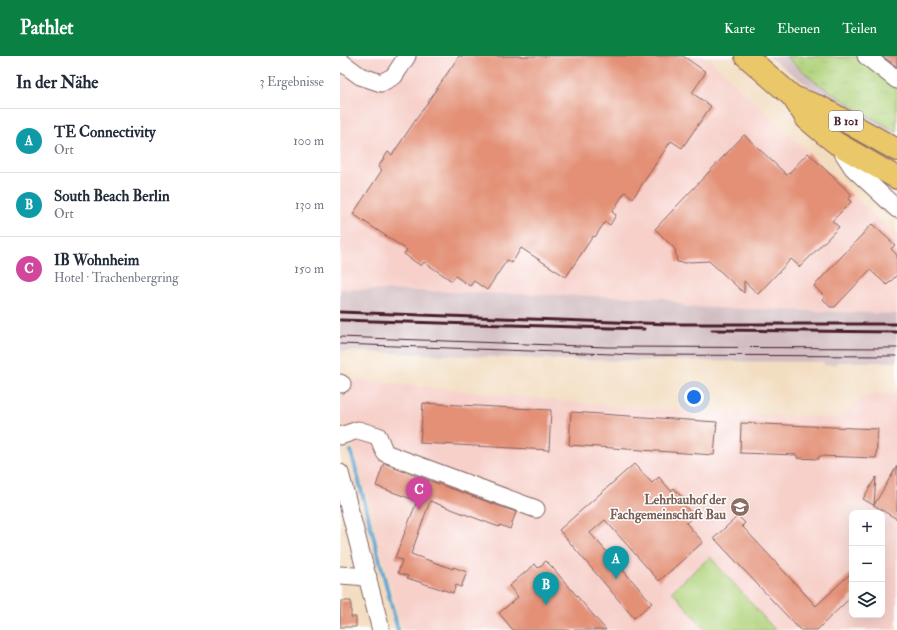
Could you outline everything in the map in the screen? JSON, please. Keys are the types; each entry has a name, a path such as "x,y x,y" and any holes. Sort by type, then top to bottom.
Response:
{"main road":[{"name":"B 101","path":"746,56 793,97 807,119 836,143 897,178"},
{"name":"B 101","path":"793,97 820,107 897,150"}],"street":[{"path":"340,61 360,76 381,83 394,76 407,56"},
{"path":"866,56 897,80"},
{"path":"836,143 853,168 897,209"},
{"path":"340,436 358,430 378,436 385,453 536,509"},
{"path":"340,473 381,630"},
{"path":"340,575 368,577"}],"shaded area":[{"path":"340,56 706,56 897,237 897,317 688,307 664,298 340,293"},
{"path":"768,56 897,56 897,140 822,96"},
{"path":"340,289 664,298 688,307 897,314 897,362 837,362 835,365 825,365 822,362 571,360 340,351"},
{"name":"Lehrbauhof der Fachgemeinschaft Bau","path":"340,378 620,407 840,418 861,397 877,392 897,395 897,623 889,630 403,630 348,425 340,424"}],"green space":[{"path":"786,56 835,56 837,58 859,56 897,86 897,132 865,114 814,81"},
{"path":"710,557 775,630 706,630 672,591"}],"building":[{"path":"459,56 683,56 706,72 692,93 711,106 682,148 671,141 633,198 625,192 612,212 616,215 610,225 605,222 595,237 593,236 566,277 521,248 512,263 507,260 487,290 474,281 470,286 455,276 452,281 424,262 421,266 404,254 407,250 353,214 382,170 378,167 388,152 392,155"},
{"path":"882,56 897,56 897,67"},
{"path":"744,135 787,175 808,153 852,195 848,199 851,202 832,221 839,227 800,267 791,259 758,294 744,281 744,293 709,261 687,263 677,262 675,249 655,229"},
{"path":"872,224 895,245 891,249 897,255 897,275 887,285 870,270 835,307 830,307 823,299 825,297 814,286"},
{"path":"423,403 551,410 549,450 420,443"},
{"path":"571,412 717,422 714,455 569,445"},
{"path":"741,423 878,429 876,458 819,456 819,459 797,458 797,455 740,453"},
{"path":"384,463 394,468 516,512 510,529 500,525 499,527 430,501 411,554 453,569 453,567 467,572 461,587 456,585 453,593 407,578 408,576 398,573 402,560 395,558 417,501 376,486"},
{"path":"634,464 652,483 659,477 671,491 674,488 685,501 682,503 694,516 686,523 703,542 659,581 605,520 590,533 652,603 634,618 559,530"},
{"path":"897,466 897,519 885,512 885,510 882,510 863,499 876,477 874,505"},
{"path":"738,516 745,523 742,526 816,606 849,575 849,599 817,630 800,630 714,538"},
{"path":"546,561 606,630 513,630 499,613 518,597 509,586 535,564 538,568"},
{"path":"341,601 351,601 351,617 356,617 356,627 340,627"}],"waterway":[{"path":"351,451 398,630"}],"tram line":[{"path":"340,337 607,347 897,348"},
{"path":"340,344 639,355 897,356"}],"railway":[{"path":"340,312 669,324 897,324"},
{"path":"340,320 644,329"},
{"path":"712,330 897,332"}],"place":[{"name":"Lehrbauhof der Fachgemeinschaft Bau","path":"740,507"},
{"name":"IB Wohnheim","path":"419,510"},
{"name":"TE Connectivity","path":"616,579"},
{"name":"South Beach Berlin","path":"546,605"}]}
